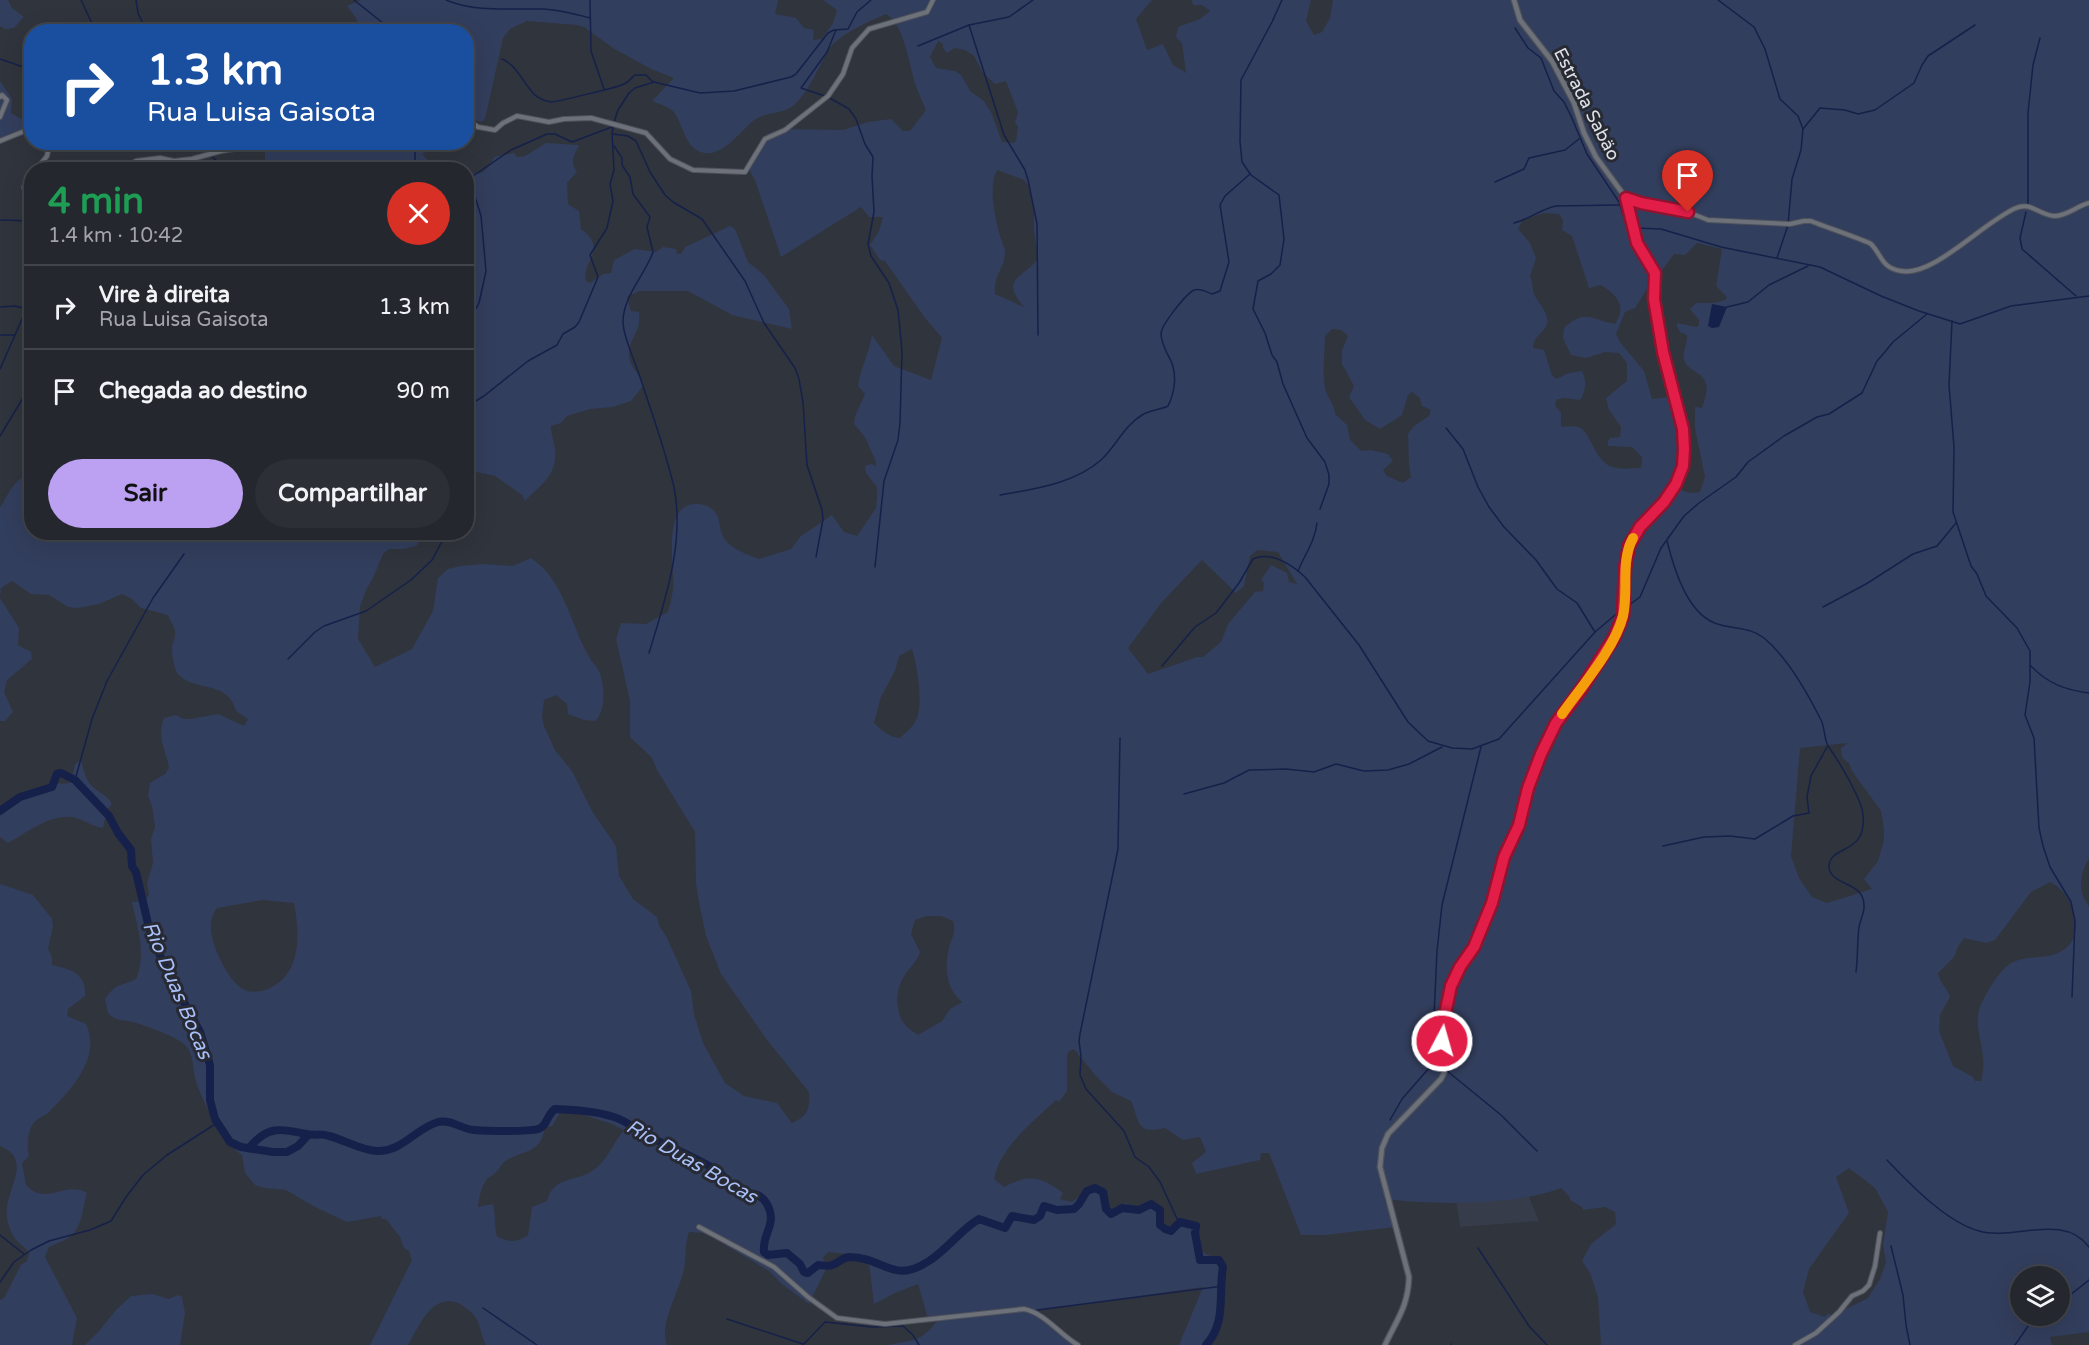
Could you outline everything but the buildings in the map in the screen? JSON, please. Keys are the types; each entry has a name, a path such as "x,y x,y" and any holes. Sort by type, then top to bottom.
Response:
{"street":[{"path":"474,124 495,130 503,123 518,116 549,122 591,118 645,133 670,159 693,170 745,172 765,139 785,130 828,96 843,74 852,48 869,29 927,12 933,0"},
{"name":"Estrada Sabäo","path":"1385,1345 1400,1318 1408,1296 1409,1278 1380,1167 1382,1148 1388,1134 1441,1079 1444,1072 1442,1041 1451,986 1460,967 1474,947 1492,903 1504,857 1519,825 1528,788 1541,754 1558,720 1614,638 1623,616 1625,568 1629,546 1640,527 1664,502 1676,484 1683,466 1683,429 1663,352 1654,299 1655,273 1637,243 1626,198 1596,157 1584,133 1574,103 1552,61 1520,20 1514,0"},
{"path":"0,97 2,95 7,100 0,117"},
{"path":"0,141 24,131"},
{"path":"134,162 159,158 174,161 192,159 228,150"},
{"path":"1626,198 1688,212 1708,220 1790,224 1811,221 1868,242 1885,264 1904,272 1930,266 1975,233 2015,208 2027,205 2047,215 2056,216 2089,203"},
{"path":"699,1227 774,1267 808,1297 837,1318 885,1324 1024,1309 1035,1312 1060,1334 1078,1345"},
{"path":"1796,1345 1832,1320 1852,1296 1869,1285 1875,1266 1880,1233"}],"shaded area":[{"path":"0,0 8,0 12,8 24,17 14,28 5,29 0,26"},
{"path":"361,0 778,0 775,14 796,18 804,28 814,30 813,40 822,39 833,23 837,10 823,0 1152,0 1136,19 1147,50 1163,44 1173,65 1186,73 1182,43 1176,37 1178,27 1200,19 1210,11 1202,5 1193,5 1192,0 1311,0 1306,21 1314,35 1322,32 1330,18 1333,0 2089,0 2089,859 2084,870 2081,889 2089,906 2089,1332 2050,1337 2052,1345 1601,1345 1598,1297 1590,1273 1582,1261 1591,1244 1616,1224 1615,1212 1605,1207 1583,1210 1570,1200 1561,1188 1542,1194 1498,1201 1450,1203 1384,1199 1395,1227 1325,1235 1301,1235 1269,1153 1261,1153 1260,1160 1196,1174 1192,1163 1206,1152 1200,1137 1183,1140 1165,1128 1148,1130 1143,1128 1131,1101 1112,1092 1074,1049 1068,1052 1067,1057 1067,1091 1059,1102 1056,1100 1010,1146 997,1167 994,1179 1004,1187 1020,1180 1041,1180 1063,1193 1060,1199 1072,1202 1090,1188 1097,1187 1106,1193 1109,1210 1126,1203 1136,1209 1155,1202 1161,1210 1165,1228 1183,1220 1196,1224 1197,1244 1203,1252 1222,1259 1224,1263 1220,1268 1216,1324 1210,1345 1179,1345 1203,1287 1034,1311 1081,1345 888,1345 920,1337 937,1321 938,1318 928,1319 918,1284 874,1304 869,1263 864,1263 865,1256 829,1252 823,1257 826,1269 809,1304 783,1285 769,1271 704,1233 689,1232 683,1273 665,1328 667,1345 486,1345 474,1316 460,1304 449,1301 433,1307 408,1345 370,1345 412,1260 400,1237 381,1216 347,1222 286,1190 255,1185 245,1173 242,1155 228,1141 208,1108 198,1087 192,1058 187,1047 162,1032 113,1017 108,1013 105,999 116,987 136,979 141,960 140,940 132,902 145,901 149,894 147,883 153,863 151,839 155,827 148,796 150,783 165,774 169,768 161,738 164,718 176,715 183,719 190,719 218,714 244,726 248,719 236,711 226,694 192,683 177,673 172,652 175,630 168,615 141,608 132,599 122,594 99,604 78,608 68,607 49,595 31,594 12,581 1,588 0,598 0,508 9,492 24,477 24,540 421,540 416,546 389,549 383,554 366,590 360,607 358,639 375,667 412,649 433,611 438,578 448,569 483,564 513,566 531,558 551,577 565,601 581,641 600,673 603,688 601,712 595,721 568,714 567,704 556,695 544,700 542,717 555,750 572,771 592,811 616,846 619,876 633,899 657,917 691,991 694,1014 703,1043 725,1083 744,1096 777,1103 792,1123 805,1115 809,1103 809,1092 767,1040 721,974 706,936 699,902 696,884 695,832 652,758 630,737 630,701 616,639 621,623 646,624 668,612 673,589 672,539 678,515 684,507 695,504 710,508 717,514 724,539 738,550 759,559 791,549 801,536 832,515 844,532 857,536 876,508 877,487 866,473 865,466 871,464 876,466 876,462 865,437 854,424 855,416 865,394 858,386 872,335 894,366 931,380 942,338 885,261 880,260 870,245 879,231 883,217 869,217 861,207 781,257 755,180 748,168 760,142 767,134 781,129 843,130 868,122 891,119 903,131 910,131 926,110 915,83 902,35 886,14 850,31 830,48 802,97 793,106 758,118 725,147 712,153 705,153 698,151 689,142 673,111 652,101 674,78 651,69 613,48 584,27 527,21 510,29 503,38 485,119 481,122 474,120 474,24 358,24 347,6","holes":["938,41 943,44 947,53 955,48 965,50 974,56 983,73 995,84 1006,81 1018,112 1014,143 1002,142 991,112 983,100 971,92 961,75 955,71 936,68 930,57","997,170 1024,180 1028,185 1034,208 1038,259 1013,284 1017,297 1024,307 995,294 996,282 1005,252 993,203 994,177","1543,213 1559,214 1563,220 1562,230 1572,236 1589,288 1601,285 1616,297 1620,306 1615,324 1589,317 1578,318 1564,328 1563,338 1571,355 1586,358 1605,352 1619,353 1627,363 1627,381 1606,398 1609,410 1621,427 1620,437 1610,438 1608,446 1632,447 1642,457 1641,468 1619,468 1607,464 1602,460 1584,431 1576,427 1561,427 1561,413 1555,405 1556,400 1563,398 1580,400 1585,390 1585,378 1582,371 1569,373 1556,379 1552,375 1544,350 1533,348 1535,340 1546,327 1547,320 1534,294 1530,276 1536,258 1530,243 1518,229 1523,220","1697,243 1722,249 1716,286 1727,297 1725,300 1714,303 1696,303 1690,309 1699,320 1699,325 1696,327 1677,323 1680,332 1687,335 1684,350 1685,363 1705,380 1706,387 1702,408 1695,407 1695,428 1705,477 1700,492 1693,493 1674,486 1683,457 1681,434 1671,397 1652,399 1644,371 1616,334 1625,312 1635,308 1647,289 1655,289 1654,281 1674,254 1685,255","1332,329 1341,330 1348,336 1342,350 1342,364 1354,386 1349,397 1365,420 1380,429 1402,415 1408,395 1412,392 1420,398 1422,406 1431,410 1429,416 1414,426 1408,434 1411,477 1403,483 1387,476 1383,470 1393,461 1388,454 1371,450 1361,451 1350,440 1347,425 1335,414 1325,388 1324,375 1325,336","1257,550 1278,552 1297,584 1289,582 1287,573 1271,565 1261,580 1264,582 1263,591 1255,592 1228,624 1221,642 1203,657 1148,674 1128,648 1162,602 1202,560 1236,593 1244,586 1250,556","912,649 919,685 916,720 900,738 889,735 874,723 881,697 895,671 899,656","1848,743 1841,748 1842,757 1849,763 1852,771 1881,811 1884,829 1884,840 1878,861 1864,879 1872,889 1827,903 1812,897 1799,878 1791,856 1800,748","2050,882 2064,893 2074,911 2076,931 2067,947 2060,952 2014,962 2003,969 1996,978 1979,1011 1978,1024 1983,1067 1981,1081 1975,1081 1973,1077 1953,1066 1939,1031 1940,1015 1950,997 1938,973 1954,957 1964,938 1986,943 1995,940 2031,892","263,900 294,903 297,928 296,954 286,975 277,984 254,992 243,989 227,971 214,944 211,921 217,908","927,916 941,916 953,921 954,930 948,952 947,976 952,990 962,1002 950,1009 942,1021 918,1035 903,1022 897,1001 898,990 904,976 920,952 911,934 915,920","563,1108 624,1130 596,1168 589,1173 561,1183 550,1192 547,1201 532,1207 528,1235 513,1241 497,1237 493,1204 478,1207 483,1185 504,1162 536,1147 545,1128 552,1126","1849,1168 1875,1188 1888,1212 1883,1245 1886,1262 1880,1279 1868,1298 1832,1316 1828,1313 1825,1317 1810,1312 1803,1292 1809,1269 1849,1213 1836,1177"]},
{"path":"0,81 12,99 11,113 24,120 24,128 0,138"},
{"path":"546,143 579,145 573,158 573,165 577,172 567,183 568,204 579,211 581,229 593,243 594,249 585,274 586,281 590,283 603,274 611,273 614,260 635,249 656,252 663,247 676,249 677,254 681,254 685,247 730,226 735,229 748,262 764,275 789,309 792,329 732,315 688,291 639,291 627,297 631,311 639,312 639,325 629,355 643,386 631,401 567,416 561,423 551,426 555,449 554,466 547,479 525,501 522,495 495,476 474,472 474,174 482,173 494,157 514,153 517,157 525,156"},
{"path":"265,150 429,150 422,154 429,161 435,162 265,162"},
{"path":"1712,304 1727,307 1719,327 1708,326"},
{"path":"0,598 19,628 18,645 31,652 32,659 7,680 4,692 13,712 5,721 0,721"},
{"path":"81,760 90,784 112,804 107,810 103,828 76,818 64,817 38,825 8,843 0,837 0,810 47,785 71,782 75,764"},
{"path":"0,884 33,895 52,919 53,926 48,949 52,957 52,965 76,974 83,982 85,989 85,996 68,1009 67,1016 86,1024 90,1037 87,1061 65,1095 48,1113 33,1124 28,1140 29,1156 22,1163 26,1185 33,1191 48,1194 71,1189 87,1193 76,1230 67,1239 49,1247 45,1257 77,1318 72,1345 0,1345 0,1300 4,1298 21,1265 27,1261 29,1253 15,1238 8,1225 7,1208 17,1168 16,1160 10,1152 0,1146"},
{"path":"1529,1197 1539,1221 1460,1227 1456,1200"},
{"path":"153,1294 169,1299 178,1295 182,1297 185,1313 180,1345 85,1345 131,1296"}],"waterway":[{"path":"81,0 92,24"},
{"path":"136,0 138,13 143,24"},
{"path":"354,0 384,24"},
{"path":"446,0 470,7 550,10 590,18"},
{"path":"590,0 591,51 604,89"},
{"path":"474,402 528,361 557,345 563,334 579,322 598,277 590,255 607,228 613,201 610,184 614,170 612,133 618,110 629,93 635,88 654,82 700,93 734,91 791,77 796,74 828,33 848,29 857,12 871,0"},
{"path":"918,46 969,25 1009,17 1033,0"},
{"path":"1282,0 1241,80 1240,141 1242,162 1251,175 1279,195 1284,239 1280,265 1271,274 1258,281 1253,309 1265,333 1283,384 1307,438 1325,462 1329,484 1320,509"},
{"path":"1718,0 1754,27 1765,49 1780,99 1798,116 1803,129 1801,150 1792,179 1788,225 1777,258"},
{"path":"969,25 1004,135 1025,170 1028,180 1037,224 1038,335"},
{"path":"1803,129 1820,108 1845,110 1858,114 1875,110 1914,83 1928,56 1975,25"},
{"path":"1515,28 1528,48 1541,58 1554,91 1564,102 1587,154 1619,202 1628,229 1631,228"},
{"path":"836,30 827,52 801,88 828,97 849,109 873,157 874,212 868,244 871,256 889,283 898,310 902,351 898,440 884,481 875,567"},
{"path":"2028,204 2028,113 2033,65 2040,38"},
{"path":"0,59 24,67"},
{"path":"502,59 516,70 530,90 542,99 551,102 620,86 635,75 646,75 653,82"},
{"path":"474,175 511,150 547,134 555,134 572,142 612,127"},
{"path":"613,134 628,136 636,141 650,172 665,195 702,219 745,281 764,323 795,368 803,402 807,465 822,510 823,519 816,557"},
{"path":"1495,182 1524,169 1529,158 1565,150 1579,139"},
{"path":"614,146 630,177 633,194 650,217 647,227 653,252 630,294 624,312 623,326 667,459 677,508 672,571 649,653"},
{"path":"415,150 415,162"},
{"path":"211,156 218,162"},
{"path":"1000,495 1053,484 1078,475 1101,460 1125,430 1145,413 1168,406 1175,378 1173,366 1162,341 1162,330 1174,310 1194,290 1212,294 1220,291 1229,262 1220,205 1225,196 1250,174"},
{"path":"474,193 481,216 486,271 479,303 474,312"},
{"path":"1514,223 1556,206 1619,205"},
{"path":"2026,212 2020,238 2022,249 2076,296"},
{"path":"0,220 24,221"},
{"path":"1636,228 1661,229 1721,247 1820,267 1881,296 1960,324 2011,306 2089,296"},
{"path":"1727,307 1748,302 1769,285 1808,266"},
{"path":"0,307 24,308"},
{"path":"1625,608 1640,597 1661,548 1684,516 1736,477 1748,462 1784,436 1817,417 1829,414 1862,393 1877,361 1893,342 1927,314"},
{"path":"0,369 24,315"},
{"path":"1952,321 1949,385 1954,447 1953,512 1971,566 1986,596 2017,628 2030,651 2030,682 2025,715 2034,738 2039,828 2043,846 2050,867 2071,902 2075,921 2072,997"},
{"path":"0,335 14,335"},
{"path":"0,436 24,396"},
{"path":"1446,428 1463,449 1478,487 1489,507 1504,527 1536,560 1557,589 1577,603 1595,632"},
{"path":"1298,571 1312,542 1317,523"},
{"path":"1823,607 1866,584 1913,554 1937,546 1956,523"},
{"path":"288,659 324,626 366,611 411,580 432,560 443,540"},
{"path":"1667,541 1678,578 1691,603 1700,613 1709,621 1759,635 1773,646 1789,665 1816,710 1828,746 1859,799 1863,828 1854,843 1835,855 1829,867 1830,872 1838,880 1854,888 1863,899 1864,908 1859,927 1856,972"},
{"path":"75,780 92,719 107,681 153,598 184,554"},
{"path":"1162,666 1195,627 1216,613 1239,583 1253,559 1274,558 1288,564 1305,577 1359,645 1408,722 1428,741 1452,748 1472,749 1499,739 1595,632 1621,610"},
{"path":"2031,666 2058,685 2089,693"},
{"path":"1120,738 1118,849 1080,1034 1080,1075 1086,1089 1124,1131 1135,1157 1149,1167 1160,1182 1179,1223"},
{"path":"1184,794 1224,783 1249,770 1286,769 1314,772 1336,764 1364,771 1388,770 1409,764 1442,747"},
{"path":"1390,1120 1402,1099 1430,1067 1432,1060 1437,951 1442,905 1481,747"},
{"path":"1663,846 1704,837 1730,836 1755,839 1793,816 1809,813 1807,797 1811,776 1827,747"},
{"name":"Rio Duas Bocas","path":"0,811 20,797 52,787 57,774 61,773 75,780 109,816 131,850 132,866 136,872 149,928 163,963 200,1032 210,1065 210,1100 215,1119 230,1142 241,1147 287,1152 298,1146 308,1135"},
{"path":"1446,1070 1501,1115 1537,1151"},
{"name":"Rio Duas Bocas","path":"249,1148 262,1136 274,1130 326,1135 377,1151 394,1148 430,1125 443,1121 474,1130 525,1131 541,1128 555,1109 607,1115 708,1165 719,1172 736,1189 757,1195 764,1200 771,1218 764,1252 768,1255 787,1253 800,1264 804,1272 808,1273 818,1265 830,1266 849,1257 861,1258 897,1270 916,1268 936,1256 979,1219 1005,1228 1012,1216 1034,1220 1040,1216 1044,1206 1057,1210 1074,1209 1087,1191 1095,1188 1103,1192 1106,1209 1111,1214 1122,1208 1139,1210 1151,1204 1160,1210 1160,1225 1165,1229 1171,1231 1180,1222 1196,1226 1195,1233 1200,1260 1219,1260 1223,1267 1217,1327 1206,1345"},
{"path":"0,1282 14,1262 31,1250 49,1241 90,1230 111,1221 143,1175 167,1155 217,1123"},
{"path":"1887,1160 1941,1211 1967,1226 1993,1233 2052,1229 2066,1231 2078,1237 2089,1247"},
{"path":"0,1235 24,1254"},
{"path":"1891,1246 1903,1295 1910,1345"},
{"path":"1478,1248 1529,1326 1547,1345"},
{"path":"2070,1295 2089,1280"},
{"path":"1037,1310 1223,1286"},
{"path":"483,1308 537,1345"},
{"path":"727,1319 803,1344"},
{"path":"803,1345 825,1322 872,1327 903,1326 913,1335 919,1345"},
{"path":"2015,1345 2028,1326"}],"slow traffic":[{"path":"1562,714 1582,688 1614,638 1623,616 1625,568 1629,546 1633,538"}],"route":[{"path":"1442,1041 1451,986 1460,967 1474,947 1492,903 1504,857 1519,825 1528,788 1541,754 1556,723 1614,638 1623,616 1625,568 1629,546 1640,527 1664,502 1676,484 1683,466 1683,429 1663,352 1654,299 1655,273 1637,243 1626,198 1688,212"}]}
